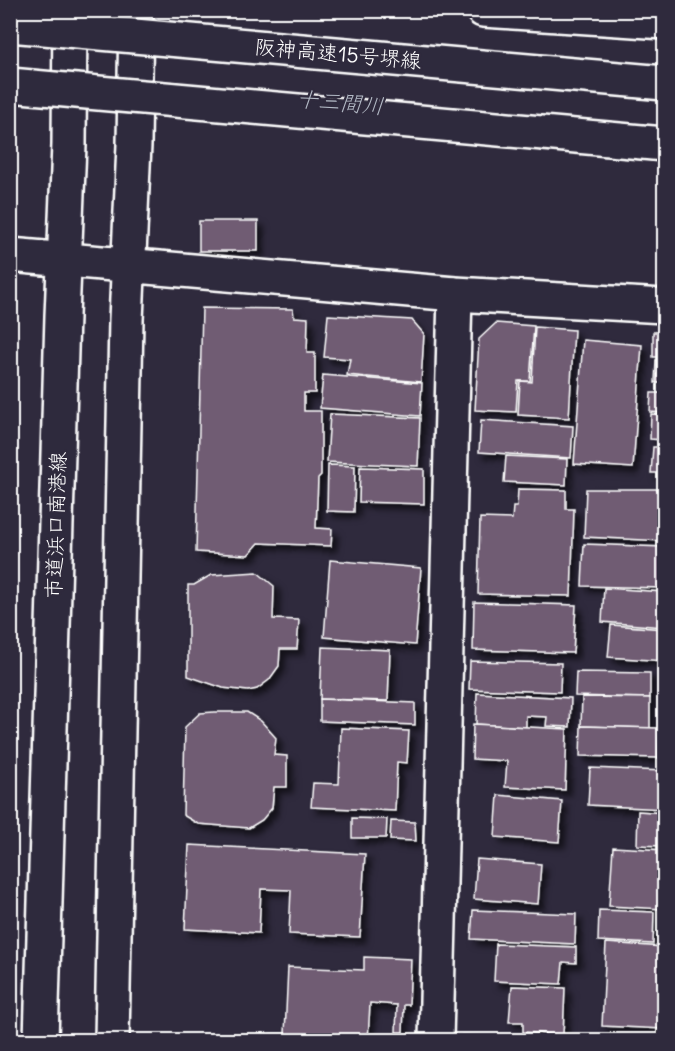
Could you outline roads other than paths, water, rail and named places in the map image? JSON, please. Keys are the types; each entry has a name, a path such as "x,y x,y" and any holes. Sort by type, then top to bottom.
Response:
{"main road":[{"name":"市道浜口南港線","path":"41,1041 69,145 70,10"},
{"path":"112,1041 128,266 134,145 136,10"},
{"path":"483,10 664,22"},
{"name":"阪神高速15号堺線","path":"10,25 664,83"},
{"path":"10,85 664,144"},
{"path":"10,255 455,294 664,306"},
{"path":"436,1041 455,294"}],"water label":[{"name":"十三間川","path":"340,102"}]}
